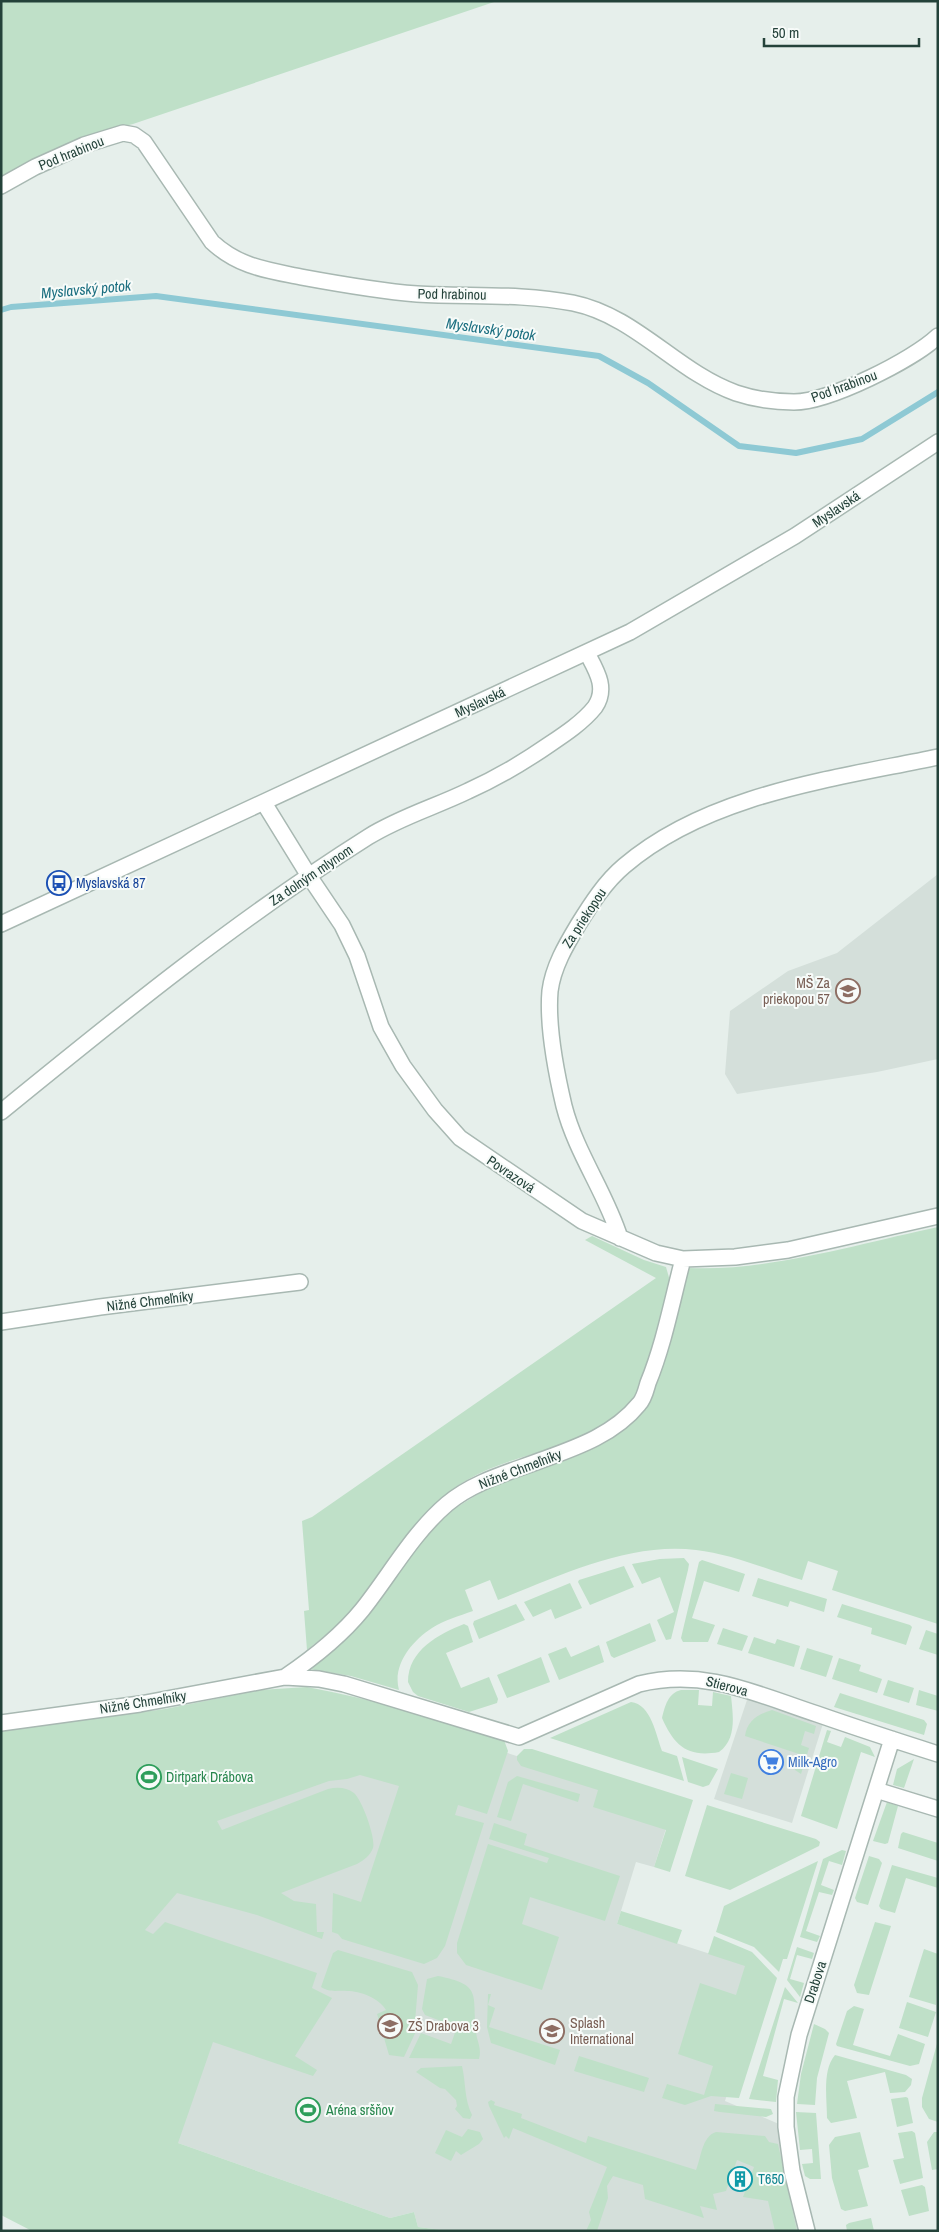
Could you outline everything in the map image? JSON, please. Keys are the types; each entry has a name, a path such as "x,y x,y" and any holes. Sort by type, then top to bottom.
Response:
{"street":[{"name":"Pod hrabinou","path":"1,186 35,167 84,145 123,133 134,135 144,142 212,242 225,255 241,262 257,268 347,286 418,294 501,295 571,303 595,308 626,324 709,380 736,393 767,400 796,402 863,382 922,349 938,336"},
{"name":"Myslavská","path":"1,924 630,632 795,536 938,442"},
{"name":"Za dolným mlynom","path":"1,1112 200,952 309,876 392,823 468,792 504,773 576,725 594,708 600,698 600,682 587,653"},
{"name":"Za priekopou","path":"620,1238 614,1219 578,1144 565,1108 553,1037 550,990 561,953 582,918 603,888 624,866 649,848 717,811 754,798 802,786 938,757"},
{"name":"Povrazová","path":"264,803 342,925 357,956 381,1027 403,1066 440,1115 460,1138 582,1221 656,1253 683,1260 735,1257 788,1250 938,1216"},
{"name":"Nižné Chmeľníky","path":"285,1677 318,1654 351,1622 415,1538 448,1504 468,1490 490,1479 588,1443 622,1422 641,1403 655,1366 683,1260"},
{"name":"Nižné Chmeľníky","path":"1,1322 100,1307 300,1282"},
{"name":"Nižné Chmeľníky","path":"1,1722 140,1704 285,1677 319,1679 344,1684 518,1736"},
{"name":"Stierova","path":"518,1736 639,1684 678,1678 701,1679 727,1684 938,1754"},
{"name":"Drabova","path":"807,2231 792,2171 786,2127 786,2097 799,2035 892,1739"},
{"path":"876,1790 938,1809"}],"shaded area":[{"name":"MŠ Za priekopou 57","path":"938,874 938,1059 877,1072 737,1094 725,1074 730,1011 788,971 837,953"},
{"path":"750,1691 825,1717 792,1823 714,1799"},
{"name":"ZŠ Drabova 3","path":"426,1727 673,1806 654,1867 636,1862 617,1924 766,1972 725,2101 786,2127 810,2231 450,2231 418,2227 414,2212 390,2218 178,2143 107,1849"}],"green space":[{"path":"1,1 497,1 133,124 89,135 1,179"},
{"path":"938,1227 938,1624 832,1590 838,1571 808,1561 802,1580 723,1555 696,1550 671,1549 645,1551 595,1563 498,1600 490,1580 465,1590 473,1611 437,1625 417,1640 405,1654 401,1663 398,1672 399,1690 351,1676 309,1669 426,1535 454,1509 486,1489 587,1450 604,1442 625,1428 668,1346 689,1268 750,1266 782,1261"},
{"path":"592,1236 644,1260 666,1267 670,1281 652,1357 642,1386 634,1400 605,1425 586,1435 486,1470 450,1491 426,1514 354,1612 307,1650 304,1611 309,1610 302,1521 312,1517 656,1278 585,1240"},
{"path":"684,1558 689,1564 688,1570 671,1639 666,1640 657,1620 674,1612 660,1577 642,1584 632,1564 660,1559"},
{"path":"702,1560 745,1574 739,1592 704,1581 692,1618 715,1625 708,1642 683,1642 681,1638 699,1562"},
{"path":"624,1566 634,1587 590,1605 578,1582 579,1580"},
{"path":"758,1578 827,1599 824,1612 790,1601 788,1607 752,1596"},
{"path":"570,1583 582,1608 555,1619 551,1609 533,1617 524,1602"},
{"path":"516,1604 525,1620 479,1639 473,1624 474,1621"},
{"path":"842,1604 910,1625 912,1627 906,1645 871,1634 872,1628 837,1617"},
{"path":"650,1623 656,1641 614,1658 611,1656 606,1642"},
{"path":"464,1624 468,1626 473,1642 446,1653 461,1688 489,1677 498,1699 497,1703 469,1712 418,1696 413,1692 408,1682 409,1671 419,1652 435,1638"},
{"path":"723,1628 748,1636 742,1651 717,1644"},
{"path":"926,1630 938,1634 938,1655 919,1649"},
{"path":"754,1637 775,1644 777,1639 800,1646 794,1667 748,1653"},
{"path":"599,1645 604,1662 559,1680 548,1654 566,1647 571,1657"},
{"path":"807,1648 833,1656 826,1677 800,1669"},
{"path":"541,1657 550,1682 507,1698 497,1675"},
{"path":"839,1658 861,1665 859,1671 882,1679 877,1693 832,1679"},
{"path":"888,1680 914,1688 909,1703 883,1695"},
{"path":"307,1687 382,1704 504,1740 508,1751 487,1814 458,1805 455,1815 484,1823 445,1946 437,1958 424,1964 342,1939 338,1934 332,1932 333,1893 361,1902 399,1786 360,1775 329,1781 217,1821 222,1830 328,1789 341,1788 354,1793 361,1803 368,1819 373,1848 366,1858 357,1864 281,1893 294,1901 316,1904 317,1932 324,1932 322,1939 257,1915 177,1893 145,1930 153,1934 165,1922 317,1973 312,1988 332,1998 295,2056 317,2070 313,2076 213,2042 178,2143 390,2218 414,2212 418,2227 450,2231 32,2231 1,2215 1,1731 165,1709 260,1690"},
{"path":"681,1690 699,1690 698,1705 712,1706 713,1692 731,1696 733,1719 731,1734 725,1747 719,1752 698,1753 690,1751 671,1736 662,1718 670,1697"},
{"path":"919,1690 938,1696 938,1711 916,1705"},
{"path":"840,1693 924,1720 927,1724 924,1735 834,1707"},
{"path":"631,1702 638,1704 648,1714 662,1751 677,1756 684,1781 550,1738"},
{"path":"772,1710 816,1726 814,1734 805,1731 801,1745 809,1748 801,1774 795,1770 799,1754 745,1736 748,1726 754,1719"},
{"path":"827,1730 831,1731 827,1742 841,1747 845,1737 870,1747 875,1757 861,1752 837,1829 801,1816"},
{"path":"524,1749 532,1749 693,1800 670,1872 654,1867 666,1830 593,1807 598,1790 521,1766 517,1756"},
{"path":"682,1757 718,1769 709,1785 703,1787 688,1782"},
{"path":"914,1759 904,1788 893,1785 897,1769"},
{"path":"731,1773 748,1778 742,1799 724,1794"},
{"path":"517,1776 580,1794 578,1802 523,1784 511,1821 497,1817 508,1782"},
{"path":"887,1802 898,1806 888,1843 885,1844 873,1841"},
{"path":"707,1805 816,1839 820,1842 819,1846 730,1890 685,1876"},
{"path":"494,1823 527,1834 524,1845 620,1876 605,1921 530,1897 522,1924 559,1937 542,1990 466,1965 457,1953 457,1943 488,1844 547,1863 549,1858 489,1839"},
{"path":"903,1832 938,1843 938,1861 898,1848"},
{"path":"842,1850 846,1851 842,1865 829,1861 821,1885 834,1890 832,1895 819,1892 806,1931 820,1936 817,1942 800,1937 823,1859"},
{"path":"869,1856 879,1859 882,1863 868,1905 857,1902 855,1898"},
{"path":"818,1861 787,1959 783,1959 779,1972 754,1947 716,1932 724,1906"},
{"path":"892,1865 938,1878 938,1888 906,1878 895,1913 881,1909 879,1906"},
{"path":"621,1911 682,1930 677,1944 617,1924"},
{"path":"875,1922 891,1926 869,1995 857,1993 854,1985"},
{"path":"714,1936 752,1952 777,1978 739,2098 711,2096 685,2105 662,2098 667,2084 704,2095 713,2066 678,2054 700,1983 736,1995 745,1966 708,1954"},
{"path":"797,1947 814,1953 812,1959 797,1955 790,1979 804,1983 800,1997 787,1980"},
{"path":"924,1949 938,1954 936,2005 909,1997"},
{"path":"338,1950 412,1972 418,1985 415,2022 418,2027 404,2057 389,2055 377,2014 386,2010 379,2002 358,1992 331,1991 321,1987 333,1953"},
{"path":"438,1976 462,1983 472,1993 476,2032 480,2048 479,2059 409,2058 421,2033 451,2044 457,2027 425,2015 422,2009 427,1979"},
{"path":"785,1987 798,2003 784,1999 763,2076 778,2080 776,2102 749,2099"},
{"path":"488,1994 491,1994 488,2005 495,2008 489,2027 560,2050 555,2065 491,2043 487,2027"},
{"path":"907,2002 936,2012 928,2037 899,2028"},
{"path":"854,2006 864,2009 853,2045 890,2056 898,2034 925,2044 919,2064 910,2066 837,2046 836,2044 847,2011"},
{"path":"814,2024 829,2033 817,2078 815,2105 797,2104 801,2074"},
{"path":"938,2040 938,2122 929,2119 922,2107 922,2098"},
{"path":"835,2055 906,2075 912,2079 911,2085 905,2092 890,2093 885,2072 847,2081 857,2118 831,2123 827,2118 826,2085 828,2068"},
{"path":"579,2056 649,2078 644,2092 574,2071"},
{"path":"462,2066 466,2097 472,2115 470,2119 463,2118 455,2109 457,2106 456,2100 445,2089 440,2088 416,2072 421,2068"},
{"path":"908,2098 913,2123 897,2127 891,2099"},
{"path":"491,2100 495,2102 494,2105 522,2114 521,2118 586,2143 588,2136 696,2170 705,2143 711,2134 716,2132 765,2136 769,2142 778,2144 797,2231 775,2231 768,2201 743,2197 754,2167 737,2160 726,2191 713,2194 717,2210 700,2206 704,2218 645,2199 643,2185 613,2176 607,2186 608,2198 597,2231 586,2231 591,2220 589,2212 607,2167 513,2128 509,2139 506,2136 504,2138 489,2106 488,2102"},
{"path":"715,2104 771,2109 773,2114 766,2117 714,2111"},
{"path":"796,2112 816,2113 821,2179 810,2179 805,2176 802,2164 813,2163 812,2149 800,2150"},
{"path":"468,2129 480,2132 483,2139 479,2144 461,2155 456,2151 451,2161 435,2153 446,2130 462,2137"},
{"path":"912,2131 915,2133 923,2178 900,2184 893,2160 904,2158 898,2133"},
{"path":"860,2132 869,2167 858,2170 868,2206 845,2211 841,2209 832,2178 829,2145 835,2137"},
{"path":"934,2132 938,2132 938,2169 932,2170 927,2142"},
{"path":"922,2185 925,2187 929,2211 909,2216 901,2190"},
{"path":"871,2218 874,2231 847,2231 846,2225 849,2223"}],"waterway":[{"name":"Myslavský potok","path":"1,310 11,307 156,296 599,356 648,383 739,446 796,453 862,439 938,392"}],"place":[{"name":"Myslavská 87","path":"59,883"},
{"name":"MŠ Za priekopou 57","path":"848,991"},
{"name":"Milk-Agro","path":"771,1762"},
{"name":"Dirtpark Drábova","path":"149,1777"},
{"name":"ZŠ Drabova 3","path":"390,2026"},
{"name":"Splash International","path":"552,2031"},
{"name":"Aréna sršňov","path":"308,2110"},
{"name":"T650","path":"740,2179"}]}
